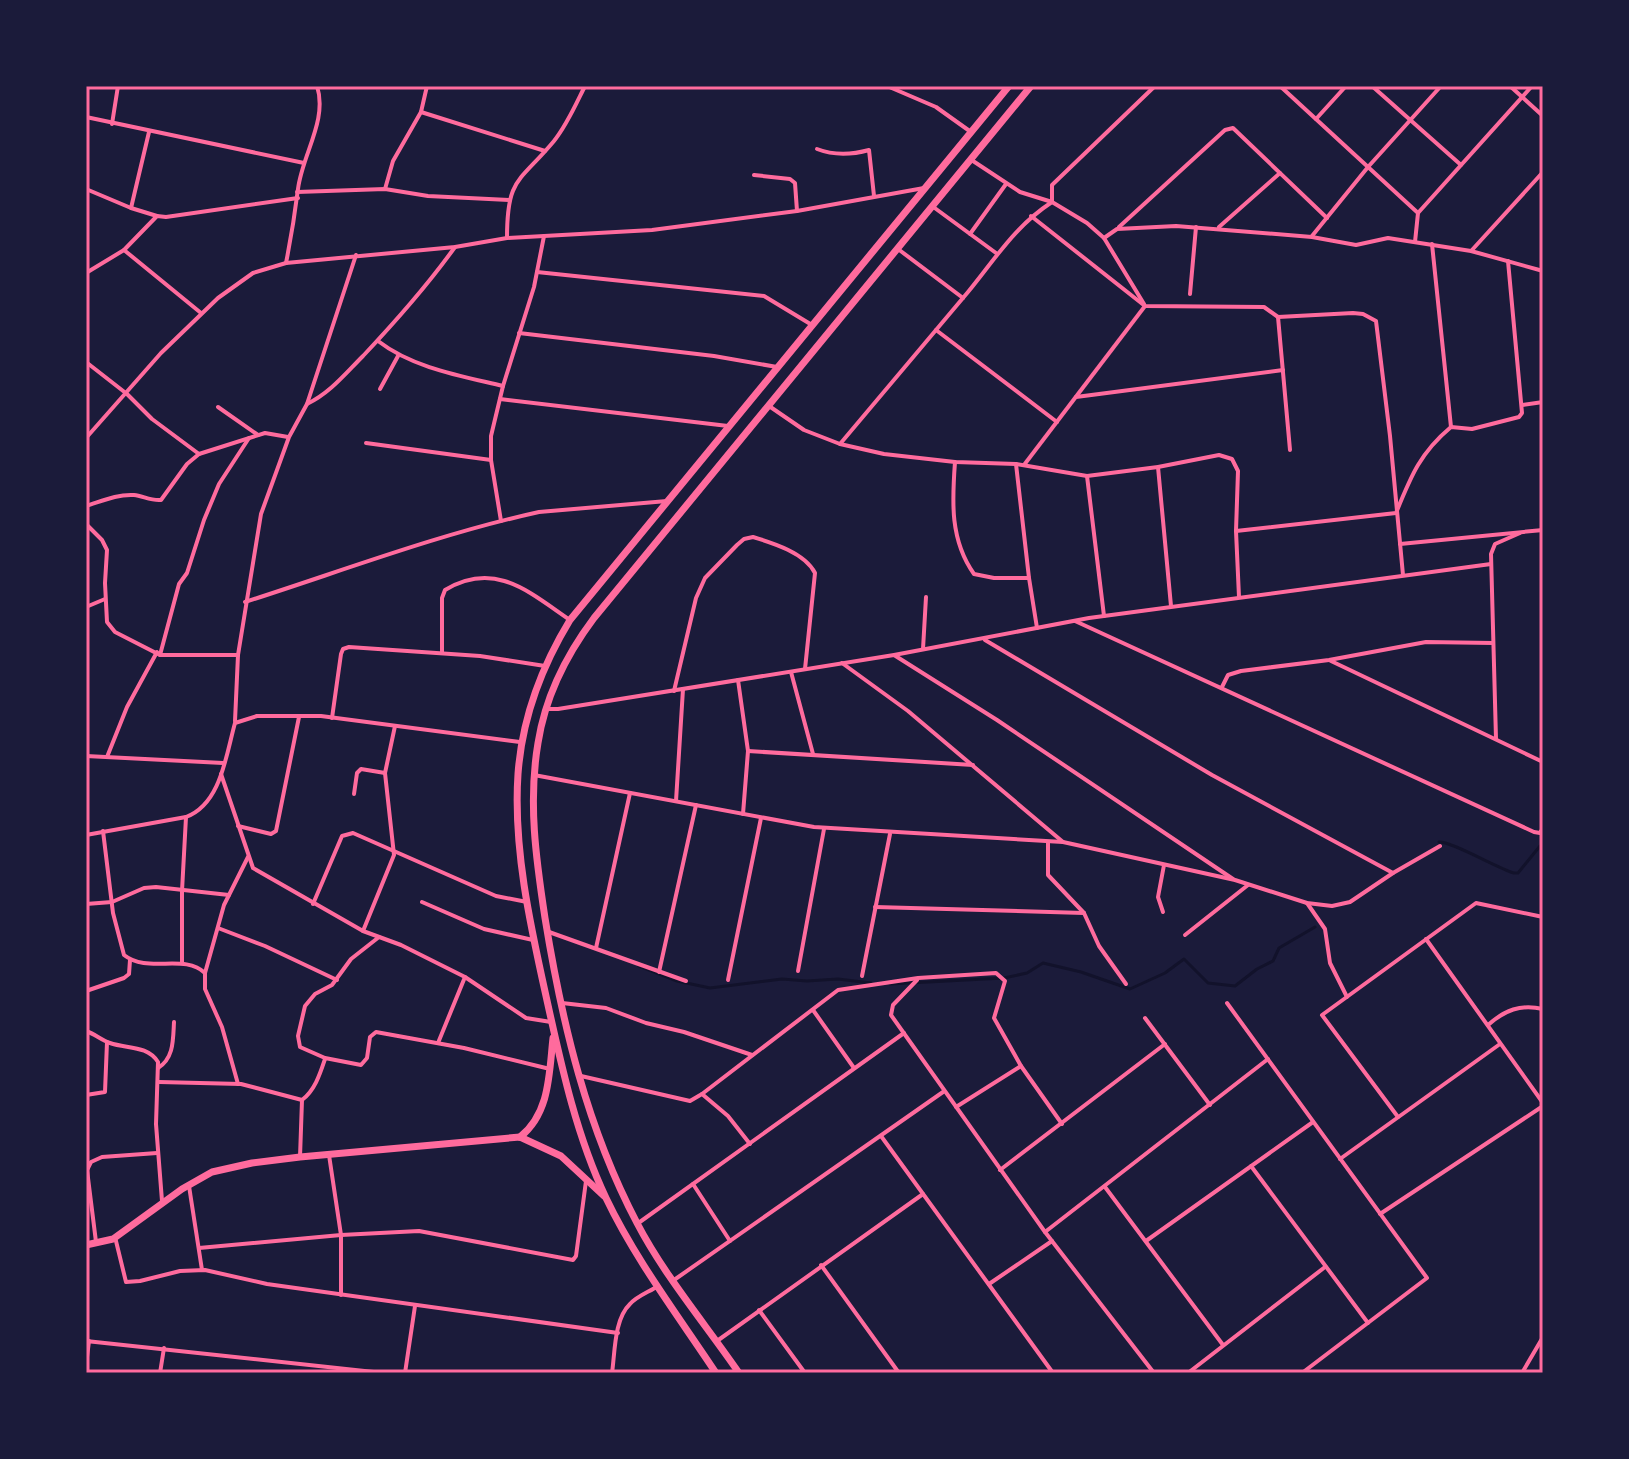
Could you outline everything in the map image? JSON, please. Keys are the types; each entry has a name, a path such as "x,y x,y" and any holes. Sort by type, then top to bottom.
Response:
{"main road":[{"path":"716,1373 606,1198 573,1109 551,1022 527,902 518,803 523,742 529,714 545,666 570,620 1009,86"},
{"path":"739,1373 637,1224 607,1158 578,1076 547,931 535,853 532,804 538,743 562,671 584,631 1031,86"},
{"path":"903,217 910,229 916,227"},
{"path":"518,803 525,812 532,804"},
{"path":"522,855 524,849 529,847 535,853"},
{"path":"520,1137 533,1125 542,1109 554,1032"},
{"path":"86,1245 115,1237 212,1172 300,1157 520,1137 561,1156 606,1198"}],"street":[{"path":"112,124 118,86"},
{"path":"286,263 304,163 317,123 320,95 317,86"},
{"path":"385,189 393,161 421,112 427,86"},
{"path":"507,238 509,200 514,185 557,138 585,86"},
{"path":"887,86 901,88 936,107 971,132"},
{"path":"1052,202 1052,185 1155,86"},
{"path":"1280,86 1418,213"},
{"path":"1316,119 1346,86"},
{"path":"1372,86 1461,165"},
{"path":"1312,237 1368,167 1441,86"},
{"path":"1510,86 1543,116"},
{"path":"1415,242 1418,213 1532,86"},
{"path":"421,112 545,151"},
{"path":"86,117 304,163"},
{"path":"1104,238 1225,130 1233,128 1327,218"},
{"path":"131,208 149,132"},
{"path":"817,149 831,154 855,154 869,150 874,196"},
{"path":"970,159 1020,192 1052,202 1087,223 1104,238 1145,306"},
{"path":"1471,251 1543,172"},
{"path":"1218,229 1280,173"},
{"path":"754,175 790,179 795,183 797,211"},
{"path":"970,234 1007,184"},
{"path":"86,438 201,313 253,273 286,263 455,247 507,238 652,230 797,211 925,188"},
{"path":"86,189 131,208 166,217 298,195 385,189 428,196 509,200"},
{"path":"840,444 963,298 996,253 1031,216 1052,202"},
{"path":"932,206 996,253"},
{"path":"86,273 124,250 157,216"},
{"path":"1031,216 1145,306 1264,307 1278,317 1353,313 1376,321 1403,575"},
{"path":"1117,229 1196,227 1312,237 1356,245 1380,239 1415,242 1471,251 1543,271"},
{"path":"1190,294 1196,227"},
{"path":"501,521 491,460 491,436 537,272 544,236"},
{"path":"1432,244 1451,427"},
{"path":"307,404 325,395 377,341 428,285 455,247"},
{"path":"898,249 963,298"},
{"path":"124,250 201,313"},
{"path":"86,835 186,817 207,805 221,773 235,723 238,655 261,514 289,437 307,404 356,255"},
{"path":"1396,513 1418,461 1451,427 1472,429 1514,420 1522,413 1508,261"},
{"path":"537,272 764,296 812,325"},
{"path":"1024,465 1145,306"},
{"path":"1278,317 1290,450"},
{"path":"936,330 1057,422"},
{"path":"519,333 714,356 777,367"},
{"path":"377,341 398,355 438,370 503,386"},
{"path":"380,389 398,355"},
{"path":"86,362 127,394 152,419 199,454"},
{"path":"1076,397 1283,370"},
{"path":"499,399 728,426"},
{"path":"1522,405 1543,402"},
{"path":"768,406 804,430 840,444 884,454 955,462 1016,464 1087,476 1219,455 1232,459 1238,471 1236,531 1239,597"},
{"path":"218,407 258,435"},
{"path":"86,506 112,497 135,495 161,500 187,464 199,454 265,433 289,437"},
{"path":"107,757 127,707 159,654 179,584 187,573 219,484 249,438"},
{"path":"366,443 491,460"},
{"path":"955,462 952,501 956,534 964,559 974,574 994,578 1029,578"},
{"path":"1016,464 1037,628"},
{"path":"1158,467 1171,606"},
{"path":"1087,476 1104,616"},
{"path":"245,602 501,521 539,512 667,501"},
{"path":"1236,531 1396,513"},
{"path":"86,524 107,550 107,622 115,632 159,654 238,655"},
{"path":"1400,544 1543,530"},
{"path":"1496,739 1492,550 1495,544 1520,533"},
{"path":"674,691 696,598 705,578 744,539 753,537 803,559 815,573 805,669"},
{"path":"547,709 894,655 1104,616 1491,564"},
{"path":"442,653 442,598 445,590 464,581 493,577 517,584 570,620"},
{"path":"923,649 926,597"},
{"path":"86,607 105,599"},
{"path":"1075,621 1534,832 1540,833 1543,828"},
{"path":"983,639 1212,775 1393,873"},
{"path":"1222,688 1228,675 1233,672 1329,660 1426,642 1493,643"},
{"path":"332,718 343,649 349,647 507,658 545,666"},
{"path":"894,655 1235,880"},
{"path":"1329,660 1543,762"},
{"path":"842,663 908,711 1063,842"},
{"path":"791,672 813,754"},
{"path":"738,680 748,751 743,814"},
{"path":"676,801 683,689"},
{"path":"235,723 257,716 332,718 523,742"},
{"path":"238,826 271,834 276,831 299,716"},
{"path":"363,931 394,855 385,773 395,726"},
{"path":"748,751 973,765"},
{"path":"86,756 223,763"},
{"path":"354,794 357,773 361,769 385,773"},
{"path":"221,773 253,868 363,931 465,977 526,1018 551,1022"},
{"path":"534,775 824,829 1063,842 1235,880 1307,903 1341,906 1440,846"},
{"path":"596,948 630,793"},
{"path":"659,972 696,805"},
{"path":"182,963 186,817"},
{"path":"728,980 761,818"},
{"path":"798,971 824,829"},
{"path":"103,831 112,902 124,955 130,960 165,965 182,963 205,973"},
{"path":"313,904 342,836 353,833 496,896 527,902"},
{"path":"862,976 890,834"},
{"path":"1048,842 1048,875 1084,913 1099,946 1126,984"},
{"path":"238,1084 222,1027 205,989 205,973 229,895 248,857"},
{"path":"1163,912 1158,897 1164,865"},
{"path":"1185,935 1248,885"},
{"path":"86,904 112,902 144,888 156,887 229,895"},
{"path":"422,902 484,929 534,941"},
{"path":"1307,903 1325,929 1330,963 1347,997"},
{"path":"1398,1117 1322,1015 1476,903 1543,917"},
{"path":"875,907 1084,913"},
{"path":"218,928 337,980"},
{"path":"547,931 686,981"},
{"path":"379,937 351,959 337,980 315,994 305,1006 298,1036 300,1047 325,1058 361,1065 367,1058 370,1037 376,1032 550,1069"},
{"path":"1380,1214 1543,1104 1426,939"},
{"path":"86,991 124,978 129,974 130,960"},
{"path":"578,1076 690,1101 838,990 918,978 996,973 1005,981 994,1018 1021,1066 1062,1124"},
{"path":"438,1043 465,977"},
{"path":"918,978 893,1005 891,1015 1045,1232 1154,1373"},
{"path":"561,1003 606,1008 752,1055"},
{"path":"1227,1003 1427,1278 1302,1373"},
{"path":"1488,1025 1500,1014 1520,1006 1543,1009"},
{"path":"813,1010 854,1068"},
{"path":"1145,1018 1210,1105"},
{"path":"158,1068 167,1062 171,1053 174,1022"},
{"path":"86,1031 107,1042 154,1055 159,1082 156,1124 163,1203"},
{"path":"637,1224 904,1033"},
{"path":"86,1095 105,1092 107,1042"},
{"path":"1000,1170 1165,1044"},
{"path":"1340,1159 1501,1044"},
{"path":"159,1082 238,1084 302,1100 309,1095 325,1058"},
{"path":"1045,1232 1268,1059"},
{"path":"955,1108 1021,1066"},
{"path":"674,1280 943,1092"},
{"path":"702,1094 728,1116 750,1144"},
{"path":"300,1157 302,1100"},
{"path":"1146,1241 1313,1122"},
{"path":"881,1136 1053,1373"},
{"path":"96,1242 87,1170 91,1162 102,1157 157,1153"},
{"path":"329,1155 341,1235 341,1295"},
{"path":"1251,1166 1368,1323"},
{"path":"199,1248 419,1231 573,1260 586,1177"},
{"path":"693,1184 730,1241"},
{"path":"189,1186 202,1270"},
{"path":"1105,1187 1223,1345"},
{"path":"717,1341 924,1193"},
{"path":"115,1237 126,1282 180,1271 202,1270 267,1284 618,1333"},
{"path":"989,1284 1052,1241"},
{"path":"821,1265 899,1373"},
{"path":"1188,1373 1326,1267"},
{"path":"612,1373 624,1310 632,1301 659,1286"},
{"path":"405,1373 415,1306"},
{"path":"759,1310 805,1373"},
{"path":"1522,1373 1543,1337"},
{"path":"86,1365 87,1341 383,1373"},
{"path":"160,1373 164,1348"}],"waterway":[{"path":"1439,842 1514,873 1518,873 1543,846"},
{"path":"890,984 1004,978 1027,973 1043,963 1130,989 1165,973 1184,959 1208,983 1235,986 1273,961 1279,948 1315,927"},
{"path":"639,966 677,981 710,988 782,979 838,979 871,983"}]}
